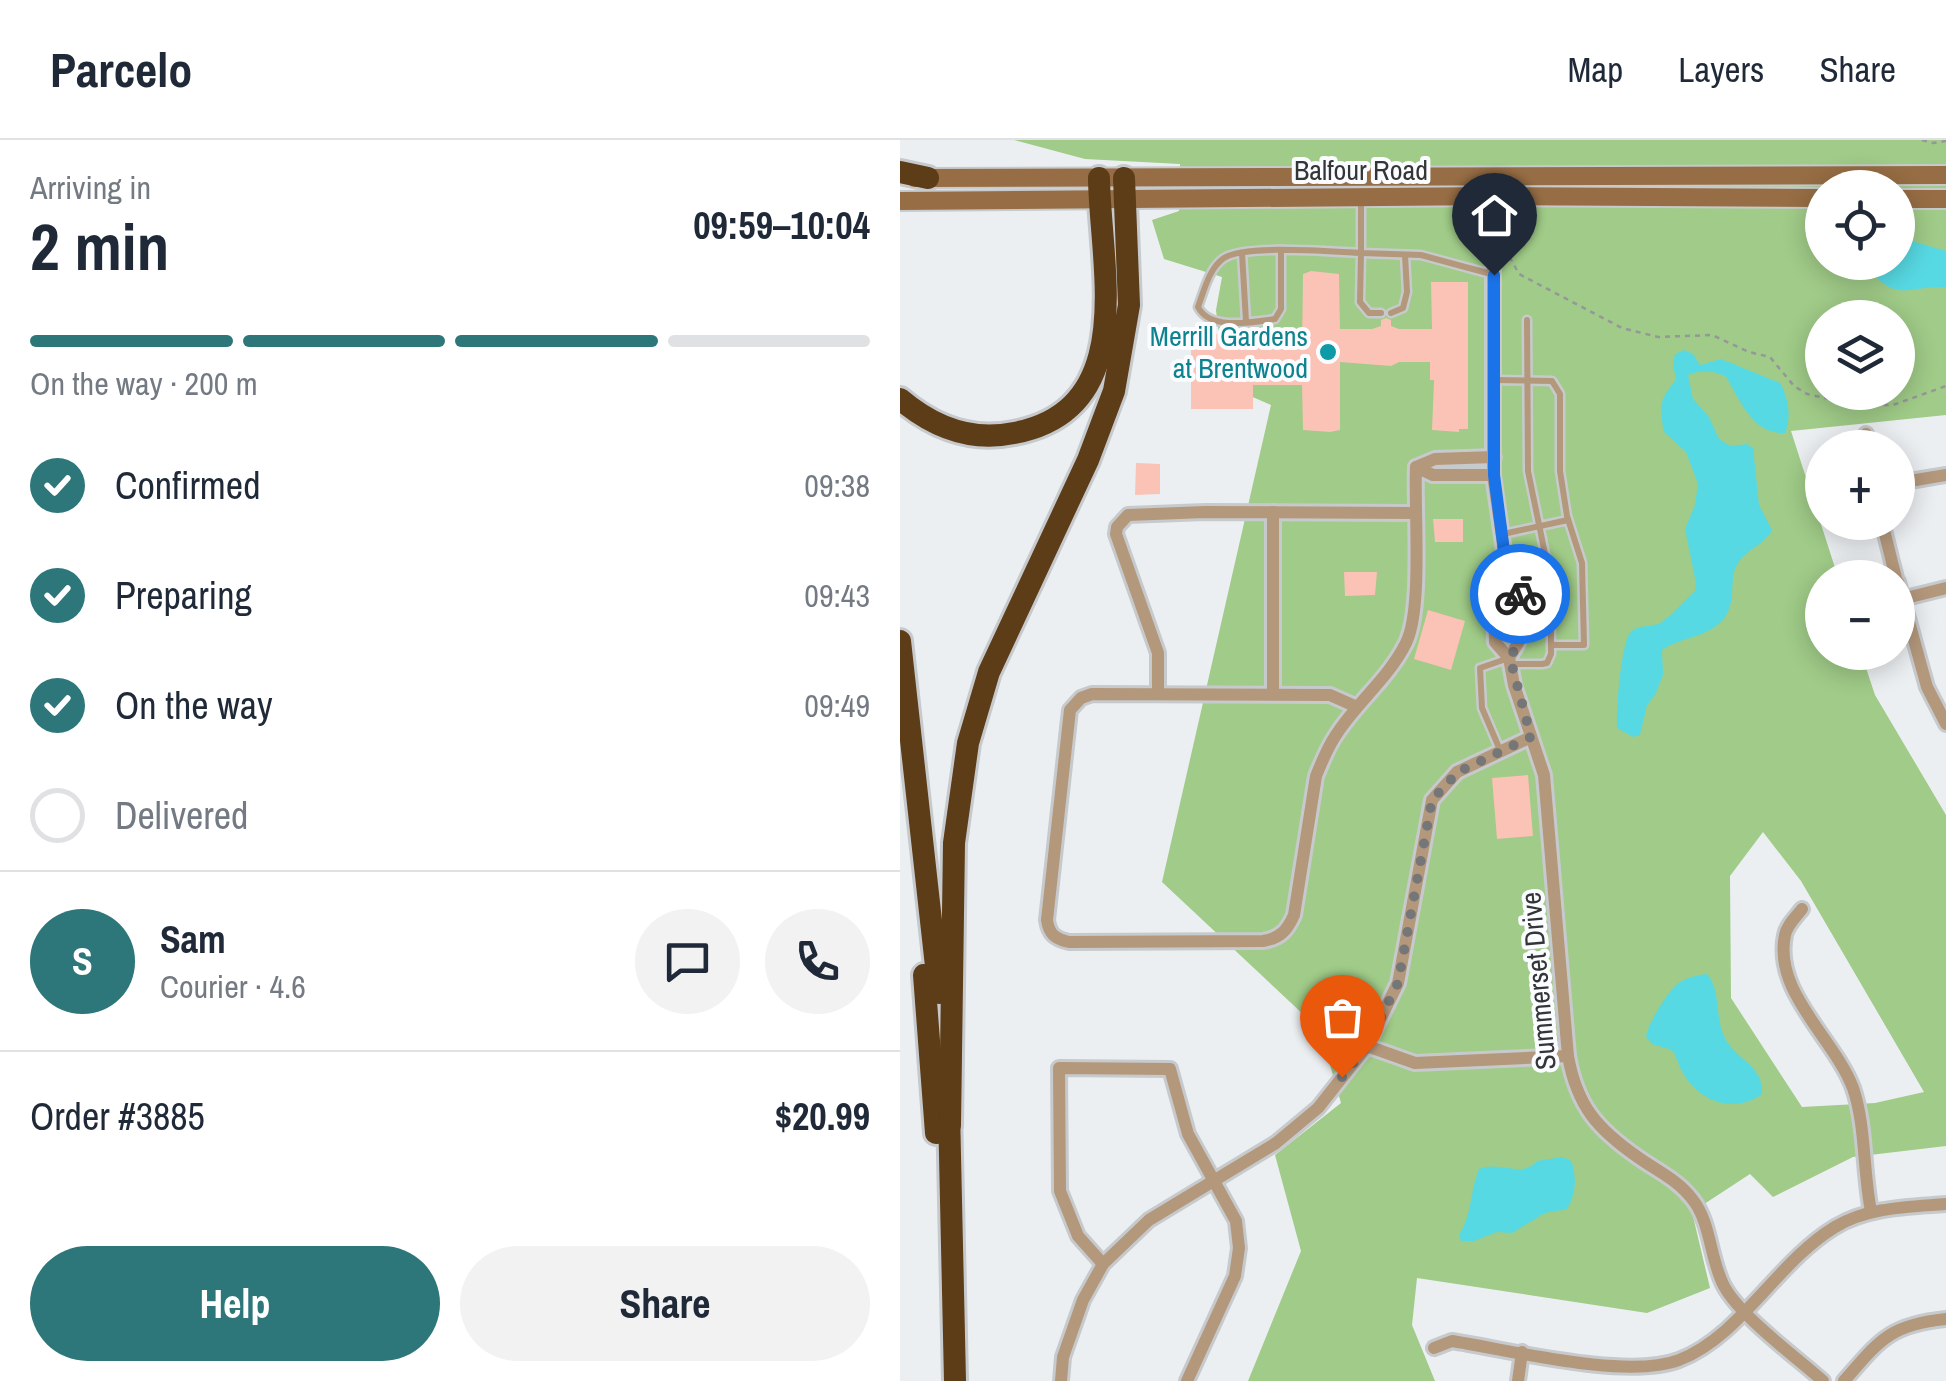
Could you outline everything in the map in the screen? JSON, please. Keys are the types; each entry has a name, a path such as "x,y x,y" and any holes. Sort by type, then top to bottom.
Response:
{"highway":[{"path":"900,175 928,178"},
{"path":"900,400 944,427 984,436 1025,431 1069,405 1098,361 1107,324 1099,188"},
{"path":"955,1381 950,1124 954,843 968,744 995,658 1088,460 1122,363 1129,305 1125,188"},
{"path":"900,641 950,1124"},
{"path":"900,759 925,986 939,1169 944,1381"}],"main road":[{"name":"Balfour Road","path":"928,178 1099,188 1493,196 1946,175"},
{"name":"Balfour Road","path":"900,202 1099,188"},
{"name":"Balfour Road","path":"1125,188 1361,197 1805,198"},
{"path":"1915,199 1946,199"}],"street":[{"name":"Summerset Drive","path":"1493,196 1494,475 1504,551 1520,590 1518,643 1510,661"},
{"path":"1416,467 1435,459 1494,457"},
{"path":"1447,459 1448,475"},
{"path":"1416,467 1433,475 1494,475"},
{"path":"1357,707 1330,695 1272,692 1092,694 1081,698 1070,710 1049,930 1060,940 1263,941 1282,935 1294,915 1316,776 1336,734 1386,676 1408,640 1415,612 1416,467"},
{"path":"1915,480 1946,475"},
{"path":"1272,692 1273,512"},
{"path":"1158,693 1158,653 1116,534 1117,527 1135,513 1414,513"},
{"name":"Summerset Drive","path":"1504,551 1494,582 1495,642 1510,661 1544,775 1574,1088 1598,1126 1640,1159 1674,1178 1696,1204 1724,1286 1744,1310 1823,1381"},
{"path":"1915,596 1946,588"},
{"path":"1915,645 1927,687 1945,722"},
{"path":"1062,1381 1064,1357 1083,1300 1103,1264 1149,1220 1276,1144 1318,1108 1367,1046 1398,983 1432,800 1458,772 1531,737"},
{"path":"1802,909 1786,931 1783,960 1792,986 1852,1086 1871,1212"},
{"path":"1367,1046 1415,1063 1568,1056"},
{"path":"1103,1264 1078,1236 1060,1191 1059,1068 1170,1069 1188,1134 1236,1221 1239,1248 1235,1276 1187,1381"},
{"path":"1434,1348 1452,1340 1633,1369 1678,1360 1714,1340 1806,1247 1837,1225 1871,1212 1946,1204"},
{"path":"1844,1381 1878,1342 1912,1323 1946,1320"},
{"path":"1518,1381 1522,1352"}],"lane":[{"path":"1361,197 1360,302 1370,313 1380,313"},
{"path":"1281,251 1281,309 1275,319 1214,322 1202,314 1198,307 1214,267 1226,256 1242,253 1281,251 1405,255 1437,258 1494,275"},
{"path":"1242,253 1246,321"},
{"path":"1391,313 1403,308 1407,292 1405,255"},
{"path":"1500,751 1482,708 1480,668 1510,661 1547,662 1551,644 1551,582 1528,471 1527,320"},
{"path":"1494,380 1552,381 1560,394 1560,471 1568,520 1582,564 1584,644 1551,644"},
{"path":"1502,534 1568,520"}],"path":[{"path":"1922,140 1933,144 1946,141"},
{"path":"1493,196 1513,215 1508,254 1519,274 1622,328 1658,337 1712,335 1749,352 1770,356 1794,386 1807,394 1843,403 1892,405 1946,386"}],"green space":[{"path":"1014,140 1946,140 1946,415 1791,431 1805,474 1805,540 1826,540 1833,560 1805,560 1805,670 1867,670 1875,695 1946,815 1946,1146 1853,1157 1773,1197 1750,1174 1692,1212 1710,1288 1647,1313 1417,1278 1412,1325 1435,1381 1248,1381 1301,1251 1275,1155 1341,1103 1320,1030 1162,882 1271,405 1225,385 1216,310 1222,277 1164,259 1152,220 1179,211 1180,164 1085,159","holes":["1763,832 1801,881 1924,1092 1875,1103 1802,1107 1731,998 1730,876"]}],"water":[{"path":"1915,242 1946,251 1946,287 1901,290 1880,280 1915,280"},
{"path":"1684,350 1693,354 1700,365 1721,359 1780,383 1789,414 1785,433 1774,432 1749,414 1726,377 1707,372 1688,375 1693,399 1709,417 1719,439 1730,446 1747,444 1753,448 1759,505 1772,530 1738,563 1731,602 1720,622 1662,650 1663,675 1647,705 1640,735 1633,737 1617,728 1627,640 1636,628 1663,621 1695,591 1685,529 1698,484 1686,452 1664,432 1661,416 1663,398 1676,380 1675,354"},
{"path":"1707,974 1714,988 1724,1036 1761,1084 1762,1094 1751,1100 1728,1104 1707,1097 1689,1081 1672,1050 1652,1044 1646,1037 1675,986"},
{"path":"1563,1157 1571,1161 1575,1179 1567,1209 1545,1213 1512,1233 1497,1232 1474,1241 1461,1241 1459,1235 1479,1169 1524,1169 1537,1161"}],"building":[{"name":"Merrill Gardens at Brentwood","path":"1303,274 1339,274 1340,329 1372,329 1381,326 1381,320 1386,318 1399,329 1432,329 1431,282 1468,282 1468,429 1432,430 1434,380 1430,380 1430,362 1399,362 1391,366 1340,362 1340,430 1330,432 1303,430 1302,385 1253,385 1253,409 1191,409 1191,334 1253,334 1253,348 1302,348"},
{"path":"1136,463 1160,464 1160,494 1135,495"},
{"path":"1433,519 1463,519 1463,542 1435,542"},
{"path":"1344,572 1377,572 1375,595 1345,596"},
{"path":"1428,610 1465,621 1451,670 1414,659"},
{"path":"1528,775 1533,836 1497,839 1492,778"}],"way so far":[{"path":"1342,1077 1367,1046 1398,983 1432,800 1458,772 1531,737 1514,685 1510,658 1518,643 1520,594"}],"place":[{"name":"Merrill Gardens at Brentwood","path":"1328,352"}],"route":[{"path":"1494,275 1494,475 1504,551 1520,594"}]}
